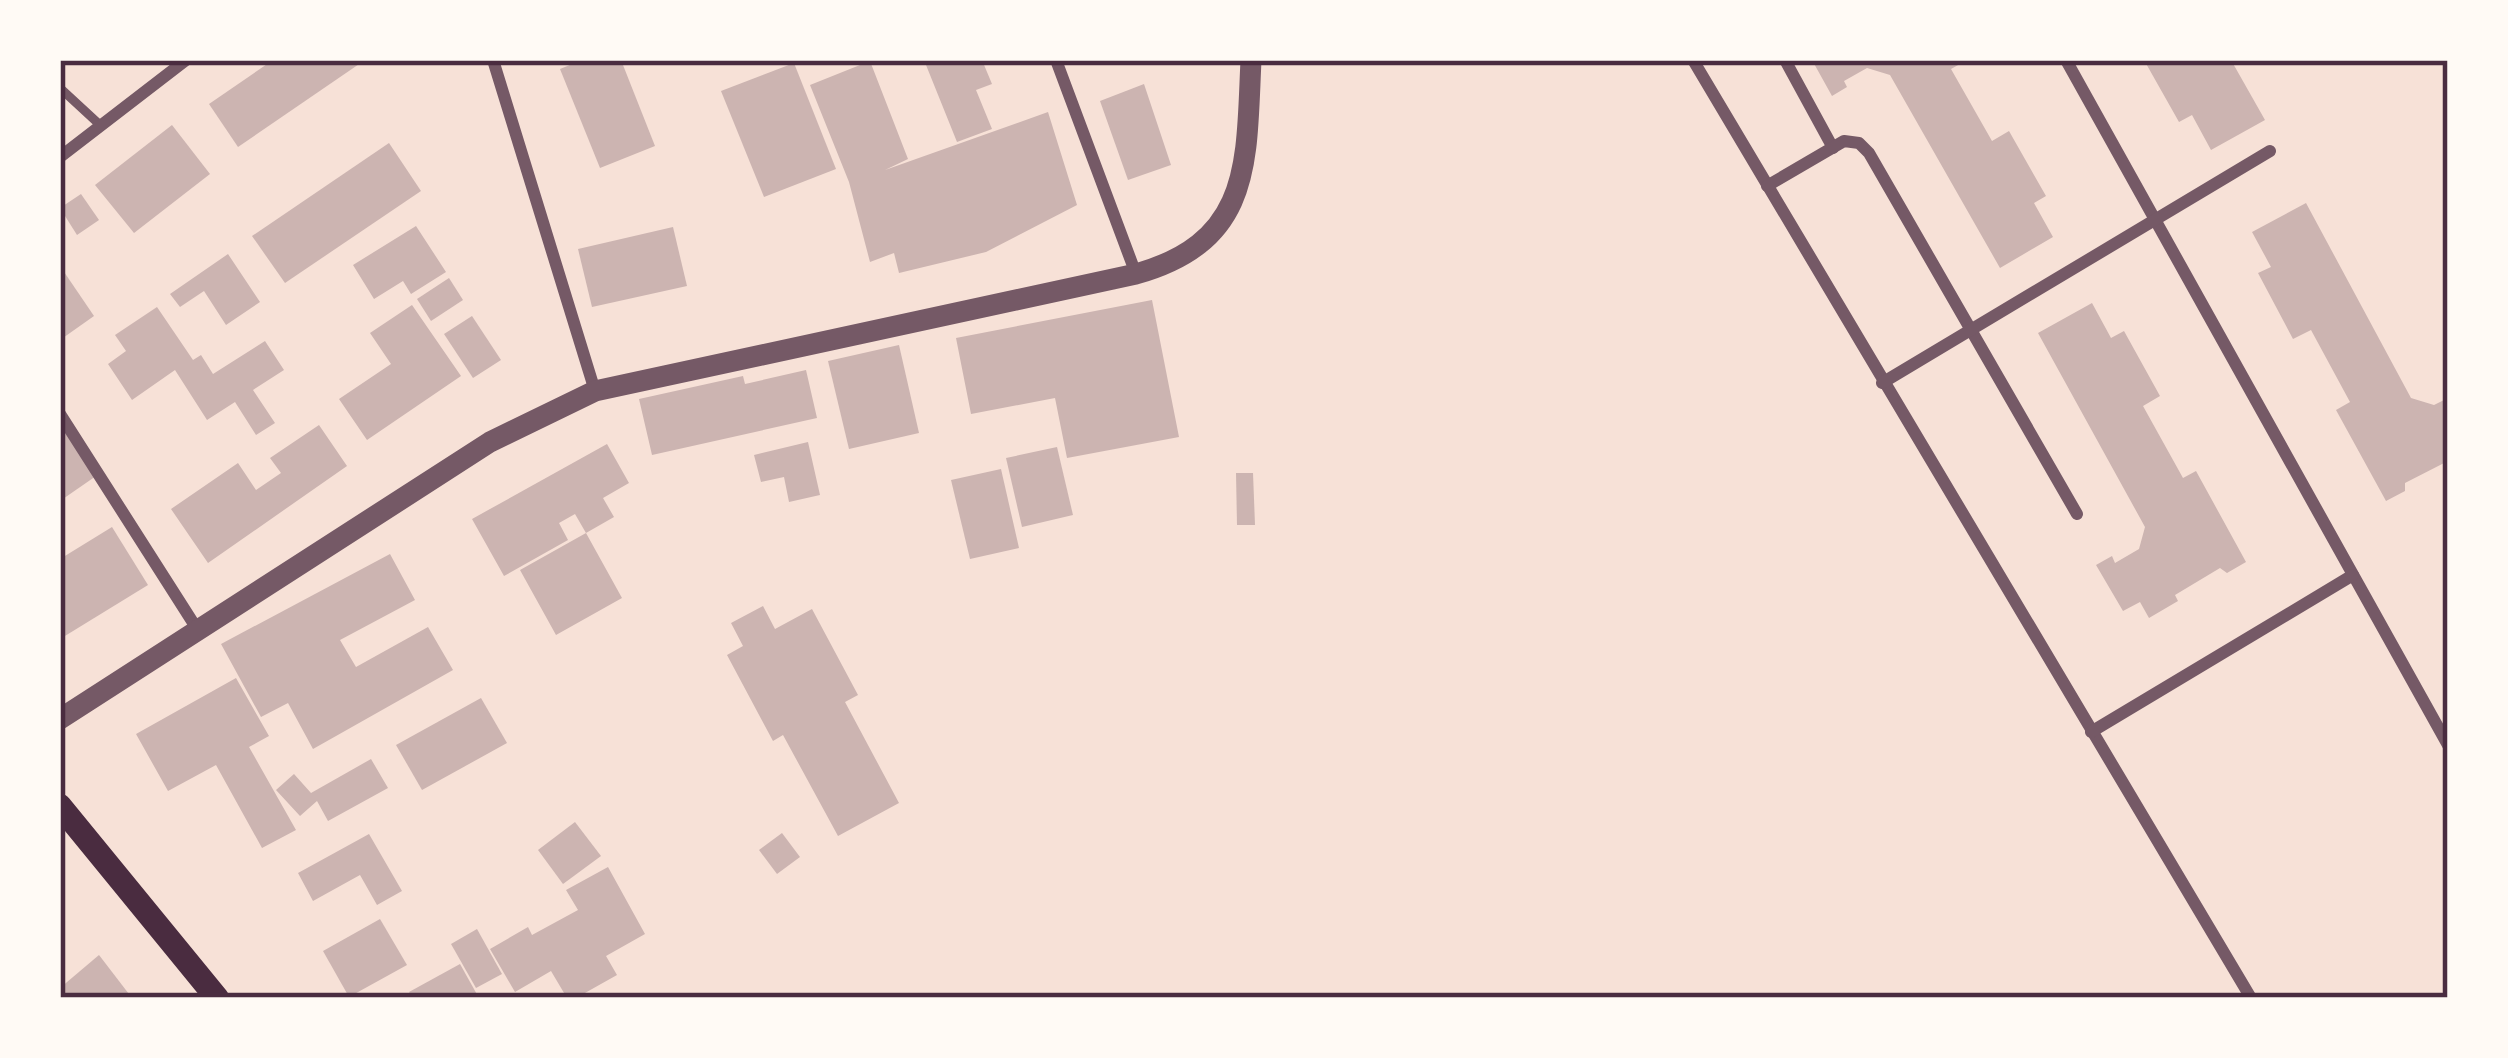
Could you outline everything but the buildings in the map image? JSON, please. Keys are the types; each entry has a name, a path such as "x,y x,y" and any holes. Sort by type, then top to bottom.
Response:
{"main road":[{"path":"60,806 217,998"}],"street":[{"path":"60,157 186,60"},
{"path":"493,60 595,391"},
{"path":"1056,60 1136,274"},
{"path":"60,719 490,442 595,391 1136,274 1188,254 1227,215 1246,164 1251,60"},
{"path":"1694,60 2251,998"},
{"path":"1785,60 1833,148"},
{"path":"2066,60 2448,745"},
{"path":"1767,186 1844,142 1859,143 1869,153 2077,514"},
{"path":"1882,383 2270,151"},
{"path":"60,414 200,632"},
{"path":"2091,732 2353,575"}],"lane":[{"path":"60,88 99,124"}]}
